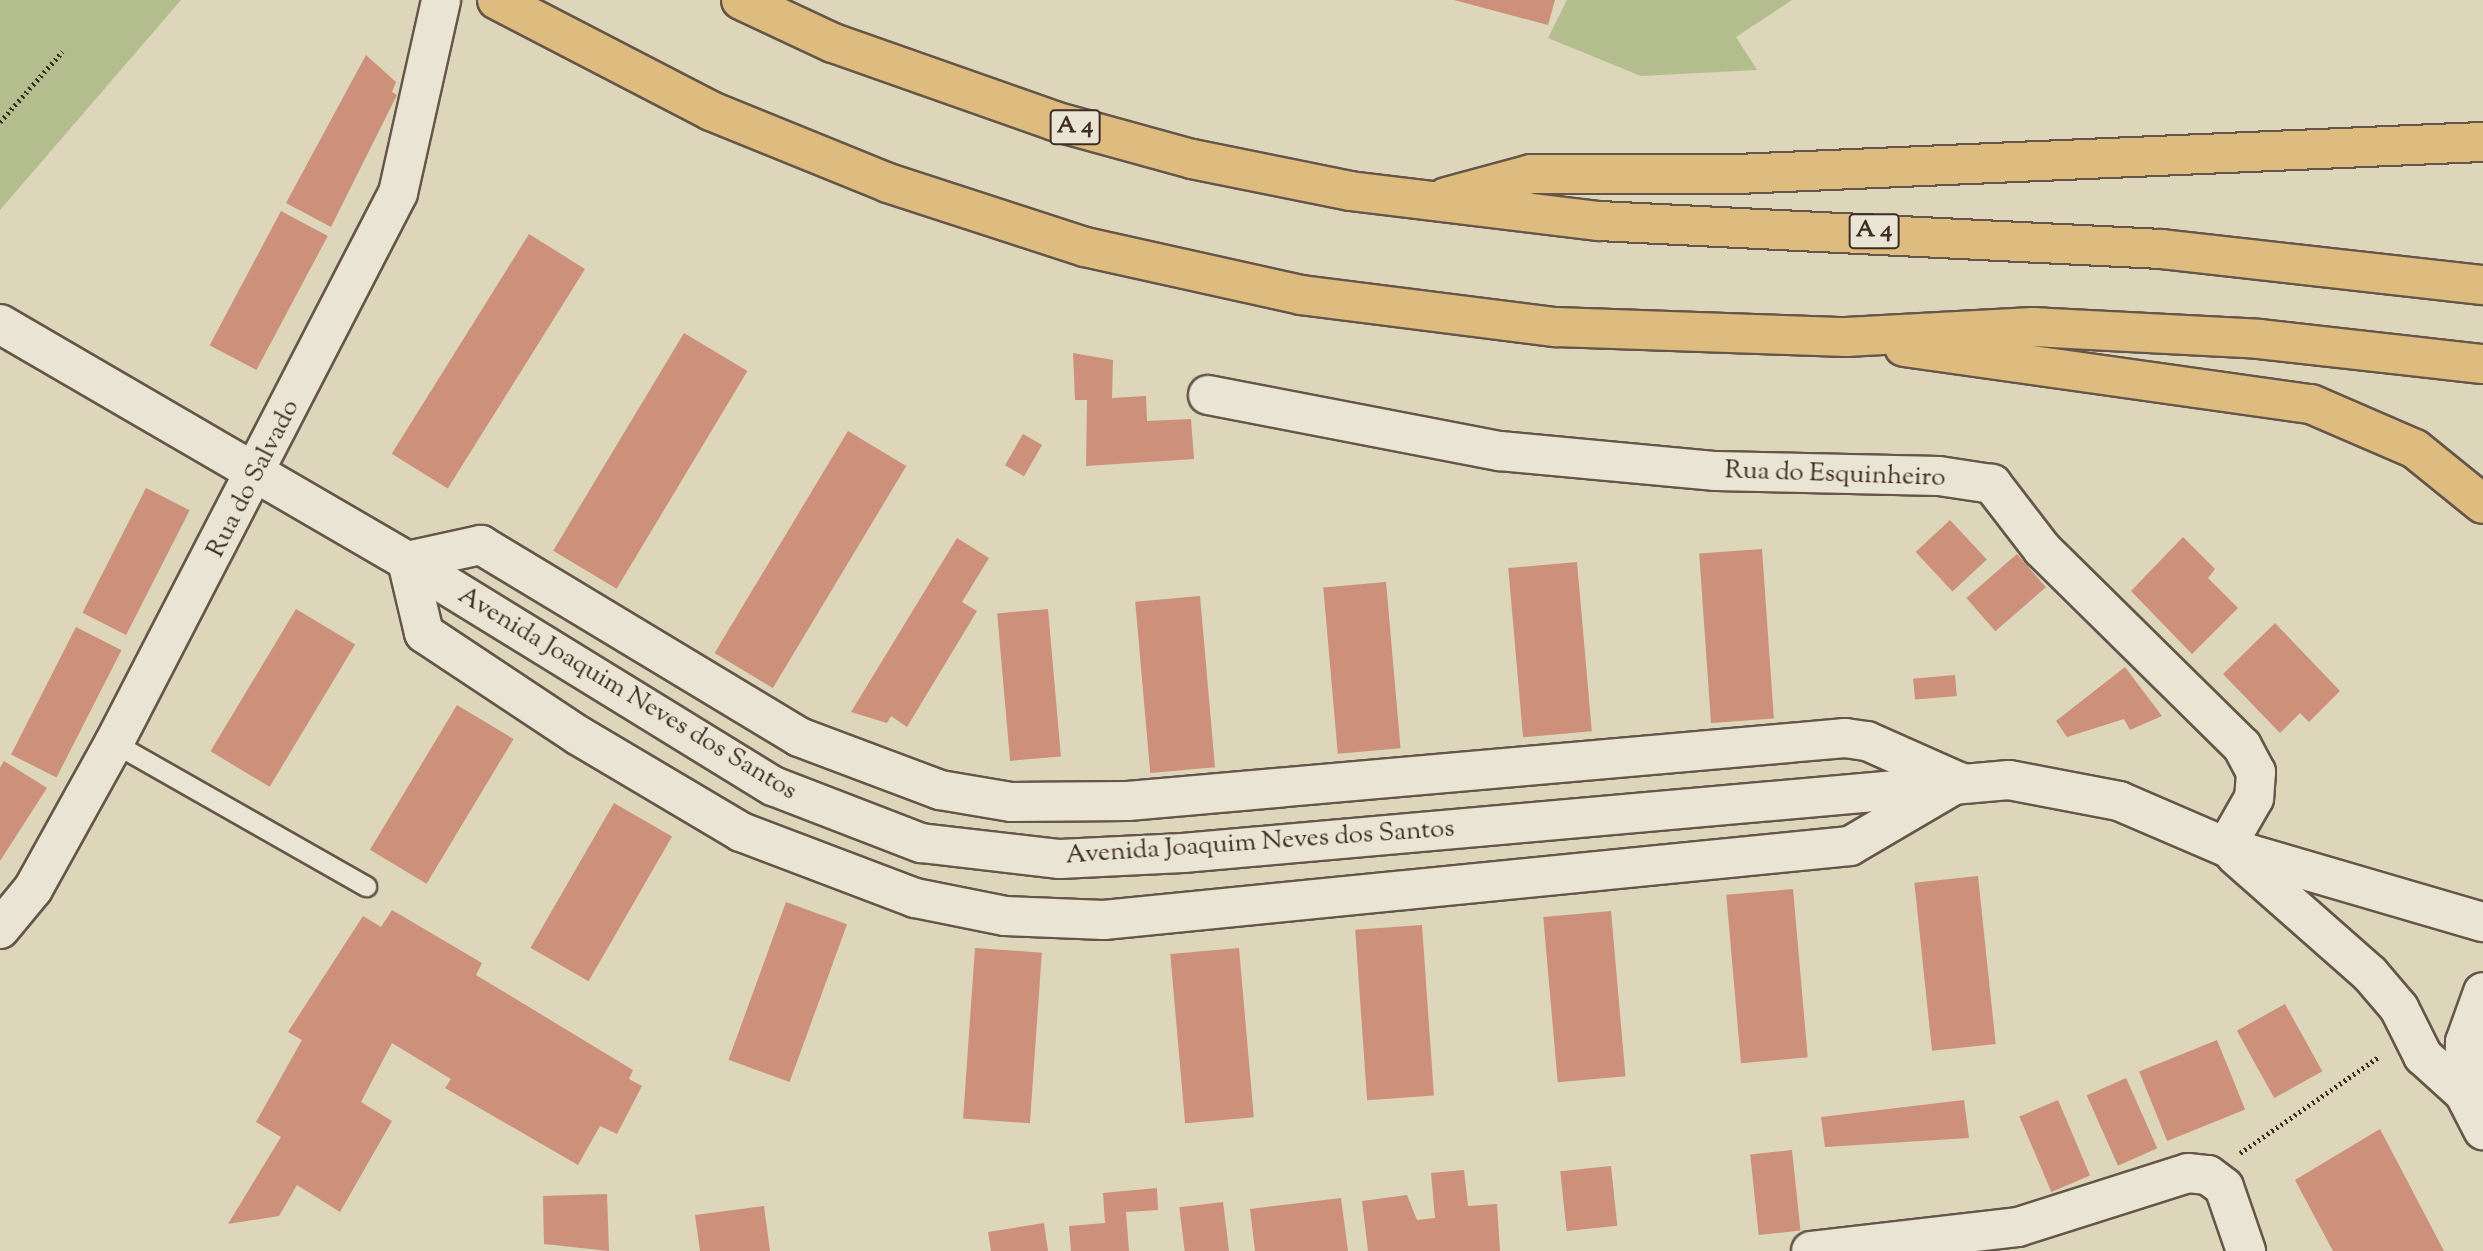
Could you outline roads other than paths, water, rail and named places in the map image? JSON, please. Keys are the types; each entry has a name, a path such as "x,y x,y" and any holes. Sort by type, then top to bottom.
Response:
{"highway":[{"path":"498,0 651,83 814,155 949,206 1156,265 1301,295 1485,320 1846,337 2034,327 2127,331 2483,365"},
{"name":"A 4","path":"741,0 833,43 1054,121 1204,162 1425,203 1599,221 2161,249 2483,285"},
{"path":"1425,203 1531,174 1737,174 2483,142"},
{"path":"1846,337 1969,360 2311,404 2415,449 2483,505"}],"street":[{"name":"Rua do Salvado","path":"0,929 33,889 114,743 257,474 398,192 424,90 441,0"},
{"name":"Avenida Joaquim Neves dos Santos","path":"0,324 407,561 773,786 896,835 986,853 1060,859 1183,853 1959,782 2009,780 2108,799 2226,847 2483,922"},
{"name":"Rua do Esquinheiro","path":"1208,395 1500,452 1716,471 1939,476 1992,484 2051,558 2242,746 2256,772 2254,798 2226,847"},
{"path":"481,545 799,737 940,790 1011,802 1128,801 1845,738 1867,741 1959,782 1850,846 1104,920 1004,916 915,898 826,868 741,832 579,736 424,633 407,561 481,545"},
{"name":"Avenida Joaquim Neves dos Santos","path":"2226,847 2371,974 2412,1034 2423,1056 2463,1093 2483,1130"},
{"name":"Avenida Joaquim Neves dos Santos","path":"2463,1093 2460,1068 2479,1011"},
{"path":"1811,1251 1990,1233 2169,1175 2208,1175 2224,1187 2246,1251"}],"lane":[{"path":"114,743 366,886"}]}
